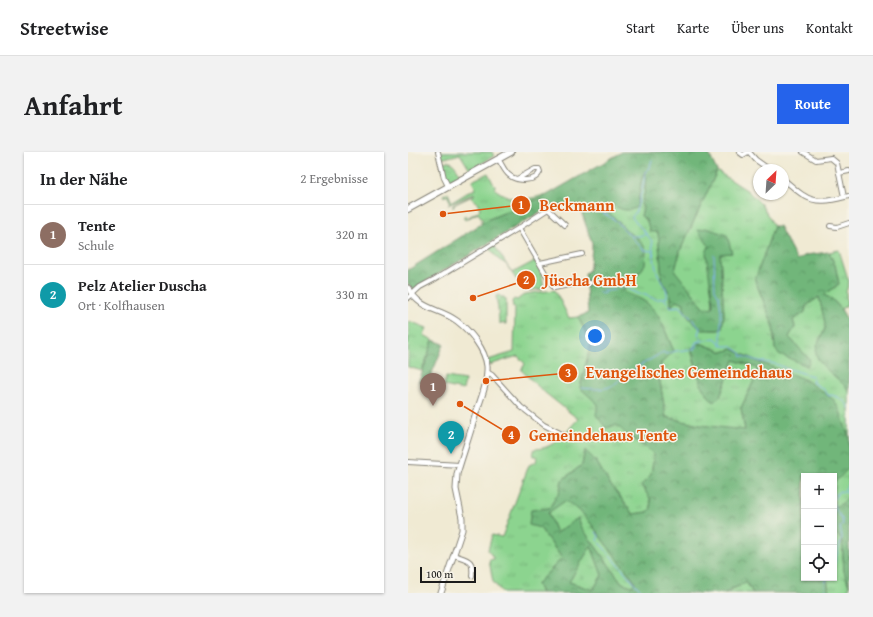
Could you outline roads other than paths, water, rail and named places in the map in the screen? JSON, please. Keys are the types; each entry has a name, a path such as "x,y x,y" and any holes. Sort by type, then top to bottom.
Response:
{"main road":[{"path":"408,209 511,152"}],"street":[{"path":"438,152 442,173 448,186"},
{"path":"739,152 743,155 749,152 762,164"},
{"path":"803,152 816,160 831,158 837,163 844,197"},
{"path":"831,152 831,158"},
{"path":"498,159 509,176 517,180 529,180 539,175 539,169 535,169 517,180"},
{"path":"839,173 849,171"},
{"path":"789,184 801,194 815,200 822,201 849,196"},
{"path":"441,593 460,536 462,518 456,489 457,474 484,386 487,372 486,362 476,341 462,326 452,318 424,306 409,293 550,208 566,225"},
{"path":"830,226 837,227 849,223"},
{"path":"519,228 554,288 590,282"},
{"path":"540,263 582,254"},
{"path":"487,372 492,375 521,407 544,425 568,437"},
{"path":"408,462 460,465"},
{"path":"454,555 468,559 471,562 473,568 472,576"}],"waterway":[{"path":"652,160 645,174 636,211 632,217 652,241 654,261 657,272 664,283 667,293 667,297 664,298"},
{"path":"598,210 615,220 644,250 653,251"},
{"path":"631,236 646,234"},
{"path":"714,255 715,290 719,296 721,310 721,345"},
{"path":"602,290 610,291 623,287 633,291"},
{"path":"633,291 639,294 646,294 655,299 664,298 671,307 680,306 700,328 698,334 704,340 715,338 723,346 731,346 742,354 741,356 757,361 776,364 786,369 813,376 812,382 822,388 829,396 831,395 842,399 849,408"},
{"path":"598,292 602,294 606,292"},
{"path":"693,349 695,349 699,341"},
{"path":"581,388 600,389 612,386 623,376 631,375 636,368 663,352 666,354 693,349 696,342 703,341"},
{"path":"837,494 840,491 843,492 849,483"},
{"path":"844,492 849,493"},
{"path":"835,509 842,519 843,525 840,527 842,537 837,554"},
{"path":"596,532 599,536 597,540 643,593"},
{"path":"826,581 826,593"}],"place":[{"name":"Beckmann","path":"443,214"},
{"name":"Jüscha GmbH","path":"473,298"},
{"name":"Evangelisches Gemeindehaus","path":"486,381"},
{"name":"Gemeindehaus Tente","path":"460,404"},
{"name":"Tente","path":"433,406"},
{"name":"Pelz Atelier Duscha","path":"451,454"}]}
